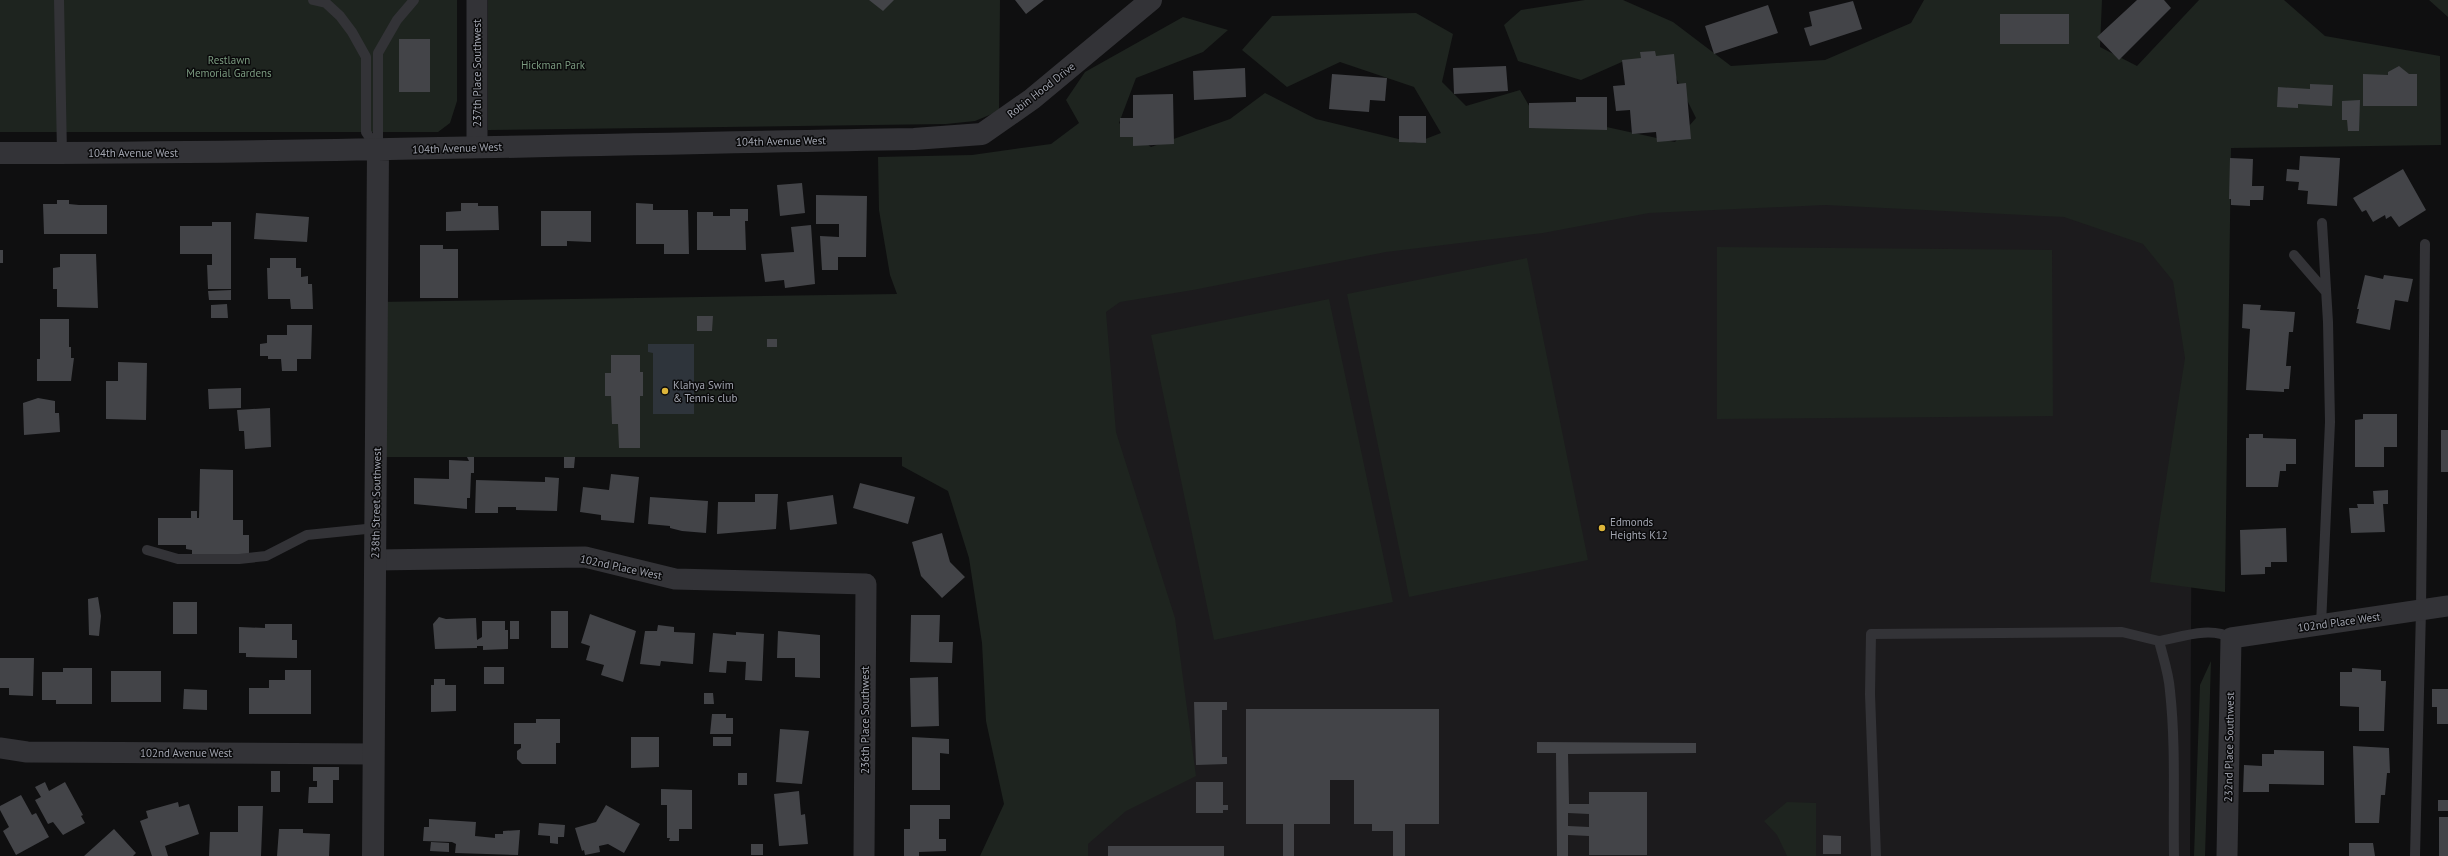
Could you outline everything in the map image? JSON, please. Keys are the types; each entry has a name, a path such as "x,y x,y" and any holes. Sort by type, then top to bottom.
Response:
{"street":[{"name":"237th Place Southwest","path":"477,0 477,147"},
{"name":"Robin Hood Drive","path":"914,138 982,134 1032,99 1151,0"},
{"name":"104th Avenue West","path":"0,153 378,151 477,147 914,138"},
{"name":"238th Street Southwest","path":"373,856 378,151"},
{"name":"102nd Place West","path":"376,560 585,557 675,579 866,584"},
{"name":"236th Place Southwest","path":"864,856 866,584"},
{"name":"102nd Place West","path":"2231,638 2448,606"},
{"name":"232nd Place Southwest","path":"2227,856 2231,638"},
{"name":"102nd Avenue West","path":"0,748 27,752 373,754"}],"lane":[{"path":"59,0 62,153"},
{"path":"313,0 326,3 340,16 352,32 366,57 366,132 378,151"},
{"path":"378,151 378,53 397,20 414,0"},
{"path":"2321,625 2330,422 2326,292 2322,223"},
{"path":"2415,856 2421,610 2426,244"},
{"path":"2294,255 2326,292"},
{"path":"147,550 178,559 238,559 266,556 307,534 376,528"},
{"path":"1876,856 1870,694 1871,634 2122,632 2159,641 2199,634 2222,633 2231,638"},
{"path":"2159,641 2170,690 2174,856"}],"shaded area":[{"name":"Edmonds Heights K12","path":"1016,179 2193,201 2190,856 1007,856"},
{"path":"648,344 694,344 694,414 653,414 653,353 648,352"}],"green space":[{"name":"Restlawn Memorial Gardens","path":"0,0 457,0 457,101 450,123 438,132 0,132"},
{"name":"Hickman Park","path":"488,0 1000,0 999,111 975,121 946,124 488,130"},
{"path":"1585,0 1623,0 1673,22 1731,66 1825,60 1911,23 1924,0 2102,0 2100,47 2137,66 2199,0 2284,0 2325,36 2440,56 2441,145 2231,148 2225,592 2150,582 2185,358 2173,281 2143,244 2064,217 1825,205 1649,213 1543,233 1386,252 1193,290 1120,302 1106,312 1116,432 1175,618 1196,776 1126,811 1088,844 1088,856 980,856 1004,804 986,721 982,643 969,558 948,491 902,466 902,457 377,457 377,302 897,294 890,275 879,210 878,157 972,155 1051,144 1079,123 1066,100 1085,72 1183,17 1228,30 1203,52 1136,78 1119,123 1151,147 1230,119 1265,93 1316,119 1415,143 1441,133 1414,87 1340,62 1287,87 1242,50 1272,16 1416,13 1453,34 1442,82 1466,106 1520,90 1540,125 1602,126 1675,142 1696,118 1674,74 1624,61 1581,80 1518,61 1504,25 1521,10"},
{"path":"2429,0 2448,0 2448,17"},
{"path":"1717,247 2052,250 2053,416 1717,419"},
{"path":"1527,258 1588,560 1409,597 1347,294"},
{"path":"1329,299 1393,602 1214,640 1151,335"},
{"path":"2211,661 2205,856 2194,856 2200,685"},
{"path":"1787,802 1816,803 1816,856 1787,856 1777,835 1764,821"}],"building":[{"path":"869,0 894,0 883,11"},
{"path":"1015,0 1044,0 1026,14"},
{"path":"2137,0 2164,0 2171,8 2119,60 2097,37"},
{"path":"1853,1 1862,29 1810,46 1804,28 1812,26 1809,12"},
{"path":"1768,5 1778,33 1714,54 1705,26"},
{"path":"2000,14 2069,14 2069,44 2000,44"},
{"path":"399,39 430,39 430,92 399,92"},
{"path":"1655,51 1656,56 1674,54 1677,84 1686,83 1691,139 1657,142 1656,132 1632,134 1630,110 1616,111 1613,86 1625,85 1622,60 1641,58 1640,52"},
{"path":"1506,66 1508,91 1454,94 1453,68"},
{"path":"2399,66 2409,74 2417,74 2417,106 2363,106 2363,74 2388,75 2388,72"},
{"path":"1245,68 1246,97 1194,100 1193,71"},
{"path":"1332,74 1387,78 1385,101 1370,100 1369,112 1329,109"},
{"path":"2310,84 2333,85 2332,106 2298,104 2298,108 2277,107 2278,87 2310,89"},
{"path":"1173,94 1174,144 1133,146 1133,137 1120,137 1120,118 1133,118 1133,95"},
{"path":"1576,97 1607,97 1607,130 1529,128 1529,103 1576,102"},
{"path":"2360,100 2359,131 2348,131 2347,120 2342,120 2342,101"},
{"path":"1399,116 1426,116 1426,143 1399,142"},
{"path":"2300,156 2340,158 2337,206 2307,204 2308,191 2298,190 2299,182 2286,181 2287,169 2299,170"},
{"path":"2230,158 2253,159 2252,186 2264,186 2263,200 2250,200 2250,206 2231,205 2231,199 2229,199"},
{"path":"2403,169 2426,210 2399,227 2391,216 2386,219 2385,215 2373,222 2366,210 2362,212 2353,198"},
{"path":"802,183 805,213 780,216 777,185"},
{"path":"816,195 867,196 866,257 838,257 838,270 822,270 820,236 839,237 839,224 816,224"},
{"path":"57,200 69,200 69,204 79,205 107,205 107,234 44,234 43,204 57,204"},
{"path":"461,203 478,203 478,206 498,206 499,230 446,231 446,212 461,211"},
{"path":"636,203 653,204 653,210 688,210 689,254 664,254 664,244 636,244"},
{"path":"730,209 748,209 748,221 745,221 746,250 697,250 697,212 713,212 713,216 730,216"},
{"path":"541,211 591,211 591,242 567,241 567,246 541,246"},
{"path":"256,213 309,217 307,242 254,239"},
{"path":"212,222 231,222 231,289 208,289 207,265 212,265 212,254 180,254 180,226 212,226"},
{"path":"811,225 815,284 785,288 784,280 765,282 761,254 794,252 791,227"},
{"path":"420,245 443,245 443,249 458,249 458,298 420,298"},
{"path":"0,250 3,250 3,263 0,263"},
{"path":"60,254 96,254 98,308 57,307 57,289 53,289 53,268 60,267"},
{"path":"270,258 296,258 296,268 301,268 301,277 308,276 308,284 312,284 313,309 291,309 290,299 268,299 267,268 270,268"},
{"path":"2365,275 2383,279 2384,275 2413,279 2408,302 2395,300 2390,330 2356,323 2359,309 2357,309"},
{"path":"231,290 231,300 209,300 208,291"},
{"path":"227,304 228,318 211,318 211,305"},
{"path":"2243,304 2261,305 2260,310 2295,312 2293,332 2289,332 2286,366 2291,366 2289,389 2284,389 2284,392 2246,390 2250,329 2242,328"},
{"path":"697,316 713,316 712,331 697,331"},
{"path":"40,319 69,319 69,347 71,347 71,358 74,358 71,381 37,381 37,359 40,359"},
{"path":"287,325 312,325 311,359 297,359 297,371 282,371 281,359 268,359 268,356 260,356 260,344 267,343 267,335 287,335"},
{"path":"767,339 777,339 777,347 767,347"},
{"path":"611,355 640,355 640,372 643,372 643,396 640,396 640,448 619,448 618,424 612,424 611,396 605,396 605,373 611,373"},
{"path":"118,362 147,363 146,420 106,419 106,381 118,381"},
{"path":"241,388 241,408 209,409 208,389"},
{"path":"38,398 55,401 55,413 59,413 60,432 24,435 23,403"},
{"path":"270,408 271,447 245,449 244,431 239,431 237,410"},
{"path":"2363,414 2397,414 2397,447 2384,447 2384,467 2355,467 2355,420 2363,419"},
{"path":"2441,430 2448,430 2448,472 2441,472"},
{"path":"2249,434 2263,434 2263,438 2296,439 2296,464 2286,464 2286,471 2280,471 2278,487 2246,487 2246,438 2249,438"},
{"path":"467,457 474,457 474,473 471,473 470,498 467,498 467,509 414,504 414,478 449,479 449,460 469,461"},
{"path":"564,457 575,457 574,468 564,468"},
{"path":"200,469 233,470 233,520 243,520 243,535 249,535 249,557 192,557 192,550 186,549 186,545 158,545 158,518 191,518 191,511 197,511 197,518 199,518"},
{"path":"611,474 639,477 634,523 601,520 601,515 580,512 583,487 609,490"},
{"path":"545,477 559,478 557,511 516,510 516,507 498,507 498,513 475,513 476,480 545,482"},
{"path":"860,483 915,497 908,524 853,508"},
{"path":"2388,490 2388,504 2383,504 2385,532 2351,533 2349,508 2358,508 2357,504 2374,504 2373,491"},
{"path":"755,494 778,494 776,529 717,534 718,502 755,502"},
{"path":"833,495 837,524 790,530 787,502"},
{"path":"650,497 708,501 706,533 682,531 670,528 670,526 648,524"},
{"path":"2286,528 2287,562 2271,562 2271,567 2265,567 2265,574 2241,575 2240,530"},
{"path":"942,533 950,562 965,577 942,598 921,576 912,542"},
{"path":"98,597 101,616 99,636 89,635 88,599"},
{"path":"173,602 197,602 197,634 173,634"},
{"path":"551,611 568,611 568,648 551,648"},
{"path":"590,614 636,631 623,682 601,675 604,665 586,660 590,646 581,643"},
{"path":"911,615 940,615 939,642 953,642 952,663 910,662"},
{"path":"439,617 446,619 476,618 477,640 482,637 482,621 505,621 505,630 508,630 508,649 483,650 483,646 477,646 477,648 435,649 433,624"},
{"path":"510,621 519,621 519,639 510,639"},
{"path":"265,624 292,624 292,640 297,640 297,658 246,657 246,653 239,653 239,627 265,628"},
{"path":"658,625 674,627 674,632 695,633 693,664 661,661 660,666 640,664 645,631 657,631"},
{"path":"778,631 820,635 820,678 795,677 795,658 777,658"},
{"path":"736,632 764,634 762,681 745,680 746,662 727,661 726,673 709,672 713,633 736,635"},
{"path":"0,658 34,658 33,696 9,695 9,688 0,688"},
{"path":"484,667 504,667 504,684 484,684"},
{"path":"63,668 92,668 92,704 56,704 56,700 42,700 42,672 63,672"},
{"path":"2352,668 2381,670 2381,681 2386,681 2384,731 2359,731 2359,707 2340,706 2340,672 2352,672"},
{"path":"285,670 311,670 311,714 249,714 249,688 269,688 269,680 285,680"},
{"path":"111,671 161,671 161,702 111,702"},
{"path":"938,677 939,726 911,727 910,678"},
{"path":"434,679 445,679 445,685 456,685 456,711 431,712 431,685 434,685"},
{"path":"184,689 207,690 207,710 183,709"},
{"path":"2432,689 2448,689 2448,724 2437,724 2437,707 2432,707"},
{"path":"704,693 713,693 714,704 704,704"},
{"path":"1194,702 1227,702 1227,710 1222,710 1222,757 1227,757 1227,764 1196,765"},
{"path":"1246,709 1439,709 1439,824 1405,824 1405,856 1393,856 1393,831 1372,831 1372,824 1354,824 1354,780 1330,780 1330,824 1294,824 1294,856 1283,856 1283,824 1246,824"},
{"path":"712,714 726,714 726,718 733,718 733,734 710,734"},
{"path":"536,719 560,719 560,743 556,743 556,764 522,764 517,759 517,751 521,748 521,744 514,744 514,723 536,723"},
{"path":"780,729 809,731 802,784 776,782"},
{"path":"631,737 659,737 659,767 631,768"},
{"path":"713,737 731,737 731,746 713,746"},
{"path":"912,737 949,739 949,754 940,753 940,790 912,790"},
{"path":"1537,742 1696,743 1696,753 1568,754 1569,804 1589,804 1589,792 1647,792 1647,855 1589,855 1589,836 1568,835 1568,856 1557,856 1556,753 1537,753","holes":["1568,813 1589,814 1589,827 1568,826"]},
{"path":"2353,746 2389,748 2390,773 2387,773 2385,795 2381,795 2379,823 2355,823"},
{"path":"2274,750 2324,751 2324,785 2269,784 2269,792 2243,792 2244,765 2262,766 2262,754 2274,754"},
{"path":"313,767 339,767 339,780 333,780 333,803 308,803 309,787 317,787 317,781 313,781"},
{"path":"271,771 280,771 280,792 271,792"},
{"path":"738,773 747,773 747,785 738,785"},
{"path":"45,782 49,791 65,782 83,815 81,816 85,823 63,835 53,822 48,824 35,800 41,797 35,787"},
{"path":"1196,782 1223,782 1223,805 1228,805 1228,810 1223,810 1223,813 1196,813"},
{"path":"661,789 692,790 692,829 679,829 679,841 669,841 670,838 667,838 667,805 661,805"},
{"path":"799,791 801,815 805,814 808,844 779,846 774,794"},
{"path":"21,795 32,815 36,813 49,837 16,855 3,831 9,827 0,810 0,806"},
{"path":"2438,800 2448,800 2448,811 2438,811"},
{"path":"178,802 179,807 189,804 199,834 165,846 168,856 152,856 140,821 148,818 146,811"},
{"path":"606,805 640,824 624,853 608,844 599,846 600,852 585,855 584,850 582,851 575,828 596,822"},
{"path":"910,805 950,805 950,819 939,819 939,839 946,839 946,851 919,852 919,856 904,856 904,829 910,829"},
{"path":"238,806 263,806 261,856 209,856 210,832 238,832"},
{"path":"2439,817 2448,817 2448,856 2439,856"},
{"path":"429,819 476,822 475,836 495,838 495,834 503,834 503,831 520,830 518,855 455,853 456,844 452,842 423,841 424,827 429,827"},
{"path":"539,823 565,825 564,837 558,837 558,844 550,843 550,836 538,835"},
{"path":"114,829 136,853 133,856 84,856"},
{"path":"279,829 303,829 303,833 330,834 329,856 277,856"},
{"path":"1823,835 1841,836 1841,854 1823,854"},
{"path":"431,842 449,843 449,852 430,851"},
{"path":"2349,843 2373,843 2375,856 2349,856"},
{"path":"751,844 763,844 763,855 751,855"},
{"path":"1108,846 1224,846 1224,856 1108,856"}],"place":[{"name":"Klahya Swim & Tennis club","path":"665,391"},
{"name":"Edmonds Heights K12","path":"1602,528"}]}
